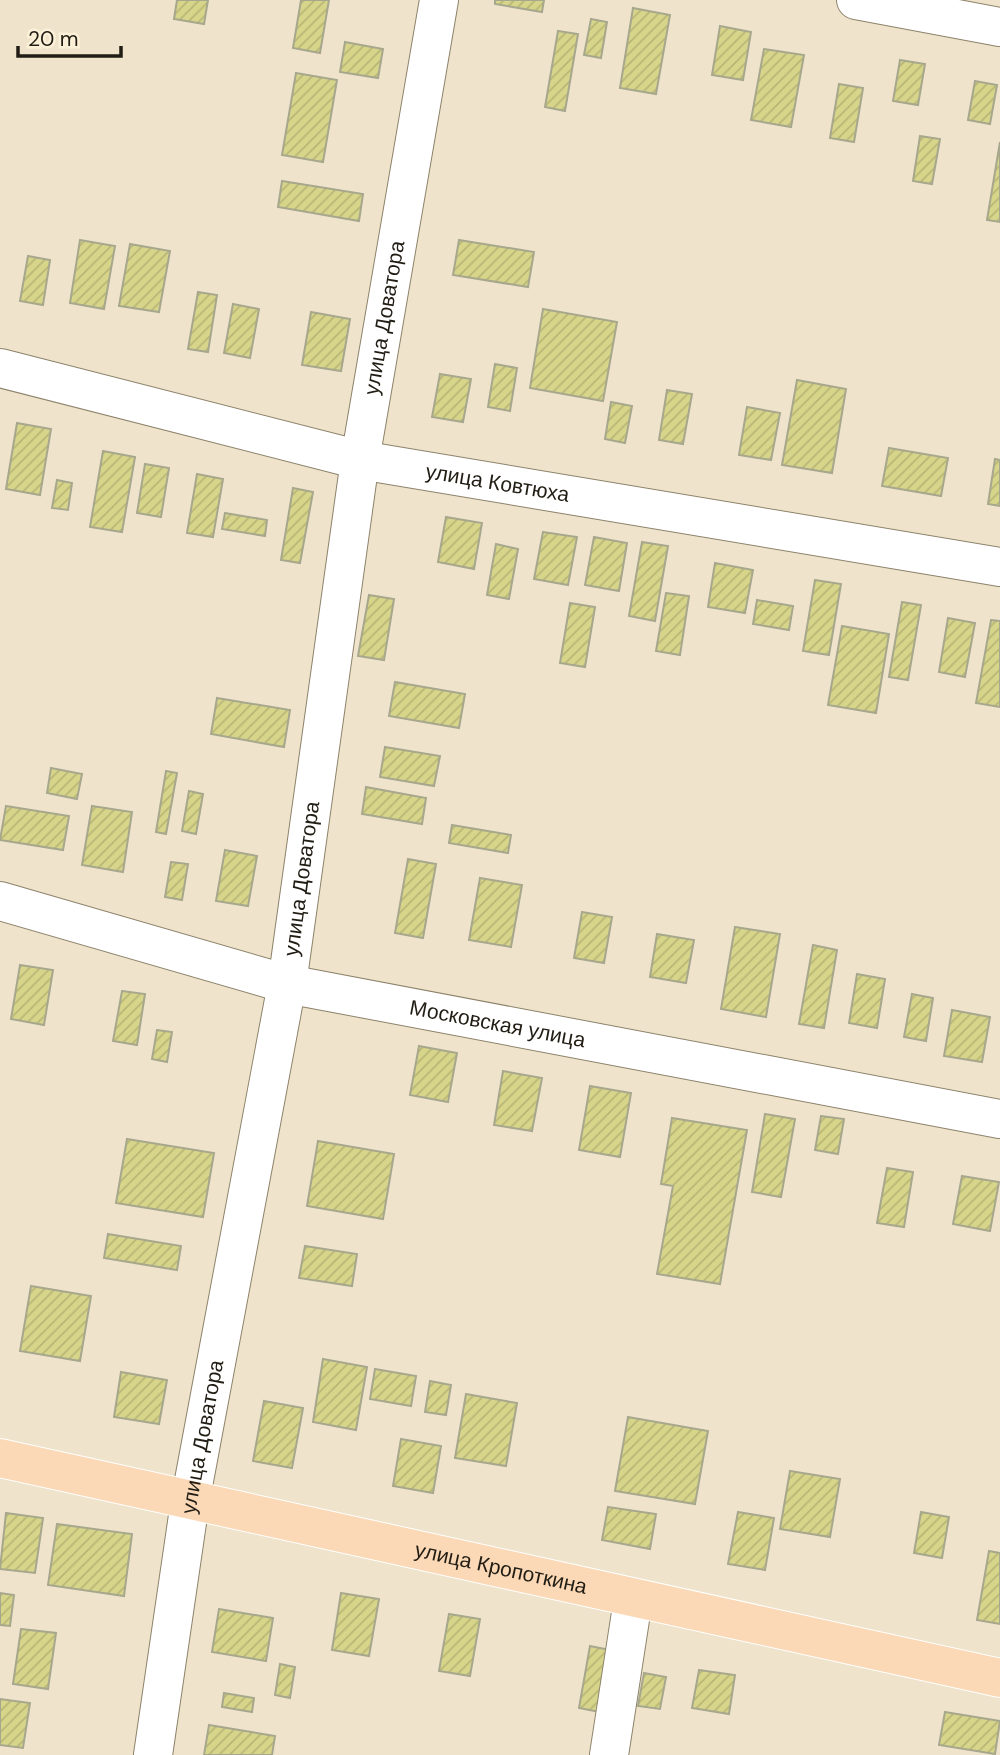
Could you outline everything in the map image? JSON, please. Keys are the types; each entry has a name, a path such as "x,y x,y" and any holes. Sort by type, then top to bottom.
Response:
{"main road":[{"name":"улица Кропоткина","path":"0,1458 633,1600 1000,1678"}],"street":[{"name":"улица Доватора","path":"153,1755 190,1502 286,984 360,460 439,0"},
{"path":"856,0 1000,27"},
{"name":"улица Ковтюха","path":"0,368 360,460 1000,567"},
{"name":"Московская улица","path":"0,901 286,984 1000,1119"},
{"path":"609,1755 633,1600"}],"building":[{"path":"177,0 208,0 204,24 174,19"},
{"path":"301,0 329,0 320,53 293,48"},
{"path":"495,0 544,0 542,12 495,4"},
{"path":"633,8 670,15 656,94 620,88"},
{"path":"591,19 607,22 601,58 584,55"},
{"path":"720,26 751,32 743,80 712,75"},
{"path":"558,31 578,34 565,111 545,107"},
{"path":"345,42 383,49 378,78 340,72"},
{"path":"764,49 804,55 791,127 751,120"},
{"path":"900,60 925,64 918,105 893,101"},
{"path":"296,73 337,80 323,162 282,155"},
{"path":"975,81 997,85 990,124 968,120"},
{"path":"839,84 863,88 854,142 830,138"},
{"path":"920,136 940,139 932,184 913,181"},
{"path":"1000,142 1000,222 987,220"},
{"path":"282,181 363,194 359,221 278,207"},
{"path":"80,240 115,246 104,309 70,303"},
{"path":"459,240 534,252 528,287 453,275"},
{"path":"130,244 170,251 159,312 119,306"},
{"path":"28,256 50,260 43,305 20,301"},
{"path":"198,292 217,295 208,352 188,349"},
{"path":"233,304 259,309 250,358 224,353"},
{"path":"543,309 617,322 603,401 530,388"},
{"path":"311,312 350,319 341,371 302,365"},
{"path":"495,364 517,368 510,411 488,407"},
{"path":"440,374 471,379 463,422 432,417"},
{"path":"797,380 846,389 832,473 782,465"},
{"path":"667,390 692,394 683,444 659,440"},
{"path":"611,402 632,406 625,443 605,439"},
{"path":"747,407 780,413 771,460 739,455"},
{"path":"17,423 51,429 40,495 6,489"},
{"path":"889,448 948,458 941,496 882,486"},
{"path":"103,451 135,457 122,532 90,527"},
{"path":"995,459 1000,460 1000,506 988,504"},
{"path":"145,464 169,468 161,517 137,513"},
{"path":"197,474 223,479 213,537 187,533"},
{"path":"57,480 72,483 68,510 52,508"},
{"path":"293,488 313,492 300,563 281,560"},
{"path":"225,513 267,520 265,536 222,529"},
{"path":"446,517 482,523 474,569 438,562"},
{"path":"543,532 577,537 568,585 534,579"},
{"path":"594,537 627,543 619,591 585,585"},
{"path":"642,542 668,546 655,621 629,616"},
{"path":"496,544 518,549 509,599 487,595"},
{"path":"715,563 753,570 745,613 708,607"},
{"path":"815,580 841,584 829,655 803,651"},
{"path":"666,593 689,596 680,655 656,651"},
{"path":"369,595 394,599 384,660 358,656"},
{"path":"757,600 793,606 789,630 753,624"},
{"path":"902,602 921,605 908,680 889,677"},
{"path":"570,603 595,607 585,667 560,663"},
{"path":"948,618 975,623 965,677 939,672"},
{"path":"991,620 1000,621 1000,707 976,703"},
{"path":"842,626 889,634 876,713 828,705"},
{"path":"395,682 465,694 459,728 389,716"},
{"path":"217,698 290,710 284,747 211,734"},
{"path":"385,747 440,756 434,786 380,777"},
{"path":"51,768 82,774 77,799 47,793"},
{"path":"166,771 177,773 166,834 156,832"},
{"path":"366,787 426,798 422,824 362,814"},
{"path":"189,791 203,794 196,834 182,831"},
{"path":"6,806 69,816 63,850 0,840"},
{"path":"92,806 132,812 123,872 82,865"},
{"path":"452,825 511,835 508,853 449,843"},
{"path":"225,850 257,856 248,906 216,901"},
{"path":"408,859 436,864 423,938 395,933"},
{"path":"171,862 188,864 182,900 165,897"},
{"path":"480,878 522,885 511,947 469,940"},
{"path":"582,912 612,917 604,963 574,958"},
{"path":"735,927 780,934 766,1017 721,1009"},
{"path":"657,934 694,940 686,983 650,977"},
{"path":"813,945 837,950 824,1028 799,1024"},
{"path":"20,965 53,970 44,1025 11,1019"},
{"path":"857,974 885,979 877,1028 849,1023"},
{"path":"122,991 145,994 137,1045 113,1041"},
{"path":"912,994 933,998 926,1041 904,1037"},
{"path":"952,1010 990,1017 982,1062 944,1056"},
{"path":"157,1030 172,1032 167,1062 152,1059"},
{"path":"419,1046 457,1053 448,1102 410,1095"},
{"path":"503,1071 542,1078 532,1131 494,1125"},
{"path":"590,1086 631,1093 620,1157 579,1150"},
{"path":"765,1114 795,1119 781,1197 752,1192"},
{"path":"821,1116 844,1119 838,1154 815,1150"},
{"path":"672,1118 747,1130 720,1284 657,1274 673,1186 661,1184"},
{"path":"127,1139 214,1153 203,1217 116,1203"},
{"path":"318,1141 394,1154 383,1219 307,1206"},
{"path":"887,1168 913,1172 904,1227 877,1223"},
{"path":"962,1176 999,1182 990,1231 953,1224"},
{"path":"108,1234 181,1246 177,1270 104,1258"},
{"path":"305,1246 357,1254 352,1286 299,1278"},
{"path":"31,1286 91,1296 80,1361 20,1351"},
{"path":"323,1359 367,1367 356,1430 313,1422"},
{"path":"375,1369 416,1376 411,1406 370,1399"},
{"path":"121,1372 167,1380 159,1424 114,1417"},
{"path":"430,1381 451,1385 446,1415 425,1412"},
{"path":"466,1394 517,1403 506,1466 455,1458"},
{"path":"264,1401 303,1408 292,1468 253,1461"},
{"path":"628,1417 708,1431 695,1504 615,1491"},
{"path":"401,1439 441,1446 433,1493 393,1486"},
{"path":"790,1471 840,1479 830,1537 780,1529"},
{"path":"608,1507 656,1514 650,1549 602,1540"},
{"path":"738,1512 774,1518 765,1570 728,1564"},
{"path":"921,1512 949,1517 942,1558 914,1553"},
{"path":"6,1513 43,1518 35,1573 0,1569"},
{"path":"57,1524 132,1534 124,1596 48,1585"},
{"path":"989,1551 1000,1553 1000,1624 977,1620"},
{"path":"0,1593 14,1595 10,1626 0,1625"},
{"path":"341,1593 379,1599 369,1656 332,1650"},
{"path":"219,1609 273,1618 266,1661 212,1652"},
{"path":"449,1614 480,1619 470,1676 439,1671"},
{"path":"21,1629 56,1633 48,1689 13,1684"},
{"path":"590,1646 610,1650 600,1712 579,1708"},
{"path":"280,1664 295,1667 290,1698 275,1695"},
{"path":"699,1670 735,1675 729,1714 692,1708"},
{"path":"644,1673 666,1677 660,1709 638,1706"},
{"path":"224,1693 254,1698 252,1712 222,1707"},
{"path":"0,1699 30,1703 23,1748 0,1745"},
{"path":"945,1712 1000,1721 995,1754 939,1745"},
{"path":"209,1725 275,1736 272,1755 204,1755"}]}
